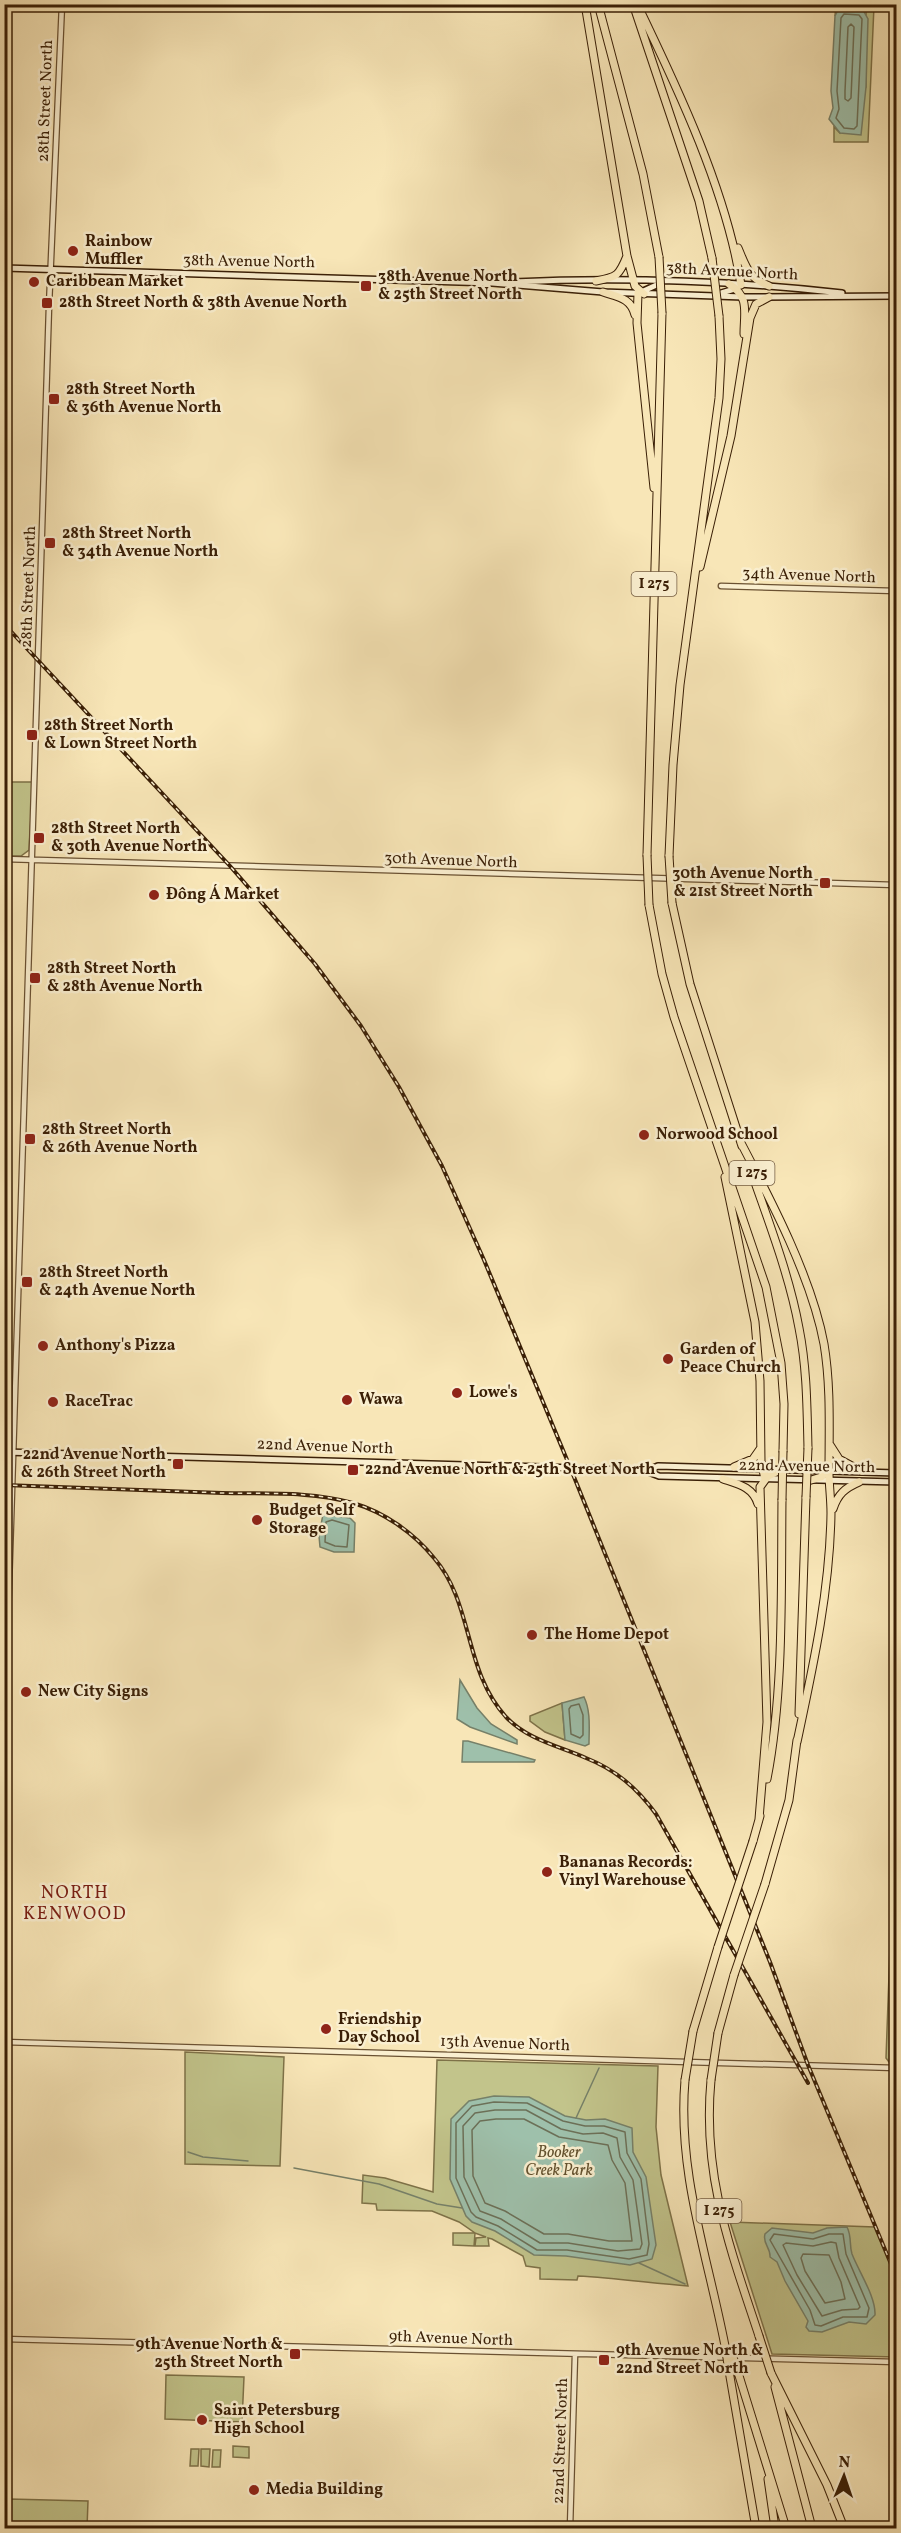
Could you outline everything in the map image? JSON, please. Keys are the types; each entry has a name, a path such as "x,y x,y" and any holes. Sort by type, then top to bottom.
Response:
{"highway":[{"path":"585,4 627,256 633,280 641,293 637,323"},
{"name":"I 275","path":"598,4 643,174 659,257 662,313 646,855 649,905 662,974 757,1260 775,1322 782,1363 784,1404 779,1647 769,1771 753,1841 693,2031 685,2080 683,2119 688,2174 700,2240 732,2365 765,2455 775,2529"},
{"path":"635,4 668,67 728,225 750,275 755,280 769,286"},
{"name":"I 275","path":"635,4 699,201 712,258 719,316 721,359 717,416 676,721 669,856 672,903 690,984 781,1260 799,1328 805,1379 808,1448 801,1691 789,1800 718,2033 708,2119 713,2178 722,2222 771,2373 812,2529"},
{"path":"728,225 739,287 743,297 744,351"},
{"path":"596,281 614,277 620,272 627,256"},
{"path":"729,284 739,287"},
{"path":"603,292 623,298 632,304 637,323 656,509"},
{"path":"690,605 731,436 752,310 756,304 769,297"},
{"path":"741,1143 774,1208 811,1296 824,1343 828,1377 831,1515 821,1625 797,1742"},
{"path":"720,1154 756,1324 760,1382 761,1467 765,1479"},
{"path":"830,1445 839,1459 861,1471"},
{"path":"734,1467 753,1459 760,1449"},
{"path":"759,1819 767,1722 760,1487 765,1479 784,1468"},
{"path":"808,1482 821,1477 829,1470"},
{"path":"723,1479 748,1488 756,1497 760,1510"},
{"path":"831,1515 837,1497 842,1491 859,1482"},
{"path":"732,2365 756,2529"},
{"path":"771,2373 826,2485 844,2529"},
{"path":"765,2455 786,2529"}],"main road":[{"name":"38th Avenue North","path":"4,268 492,283 633,280 729,284"},
{"path":"641,293 664,282"},
{"name":"38th Avenue North","path":"492,283 603,292 707,296 897,296"},
{"name":"38th Avenue North","path":"707,296 739,287 769,286 862,295"},
{"name":"22nd Avenue North","path":"4,1452 646,1471 658,1476 808,1482 897,1482"},
{"name":"22nd Avenue North","path":"646,1471 658,1466 761,1467 897,1473"}],"street":[{"name":"28th Street North","path":"4,1746 62,4"},
{"name":"34th Avenue North","path":"721,586 897,591"},
{"name":"30th Avenue North","path":"4,859 897,885"},
{"name":"13th Avenue North","path":"4,2042 897,2068"},
{"name":"9th Avenue North","path":"4,2339 897,2362"},
{"name":"22nd Street North","path":"570,2529 575,2354"}],"green space":[{"path":"836,5 874,6 868,142 834,142 834,127 840,133 866,87 866,12 848,8 837,11 835,16"},
{"path":"5,782 33,782 29,850 21,856 5,856"},
{"path":"562,1703 565,1740 545,1732 530,1721 530,1716"},
{"path":"896,1781 896,2063 889,2062 886,2058"},
{"path":"185,2052 284,2057 280,2166 185,2164"},
{"name":"Booker Creek Park","path":"437,2060 658,2066 656,2127 661,2175 688,2286 578,2276 577,2280 540,2279 540,2268 526,2266 523,2256 492,2239 488,2238 489,2246 475,2246 476,2238 486,2237 475,2233 459,2222 432,2211 377,2210 376,2204 362,2203 363,2175 385,2178 433,2192"},
{"path":"730,2222 875,2227 896,2276 896,2357 772,2354"},
{"path":"453,2233 475,2233 474,2246 453,2245"},
{"path":"166,2375 244,2377 242,2422 165,2419"},
{"path":"233,2446 249,2447 249,2458 233,2457"},
{"path":"191,2449 199,2449 198,2466 190,2466"},
{"path":"201,2449 210,2449 209,2467 201,2466"},
{"path":"213,2450 221,2450 220,2467 212,2467"},
{"path":"9,2499 88,2501 87,2528 9,2528"}],"water":[{"path":"839,8 863,10 868,19 866,87 861,135 840,133 829,119 833,108 831,91 835,16"},
{"path":"323,1514 350,1518 355,1523 354,1552 334,1552 320,1547 319,1536"},
{"path":"460,1680 477,1708 491,1724 517,1740 517,1744 470,1727 457,1719"},
{"path":"584,1697 588,1708 589,1726 589,1744 585,1746 565,1740 562,1703"},
{"path":"463,1741 535,1760 534,1762 462,1762"},
{"path":"494,2096 529,2097 565,2116 586,2120 605,2119 632,2128 633,2152 646,2177 656,2245 652,2259 630,2265 566,2256 534,2255 495,2231 472,2222 466,2216 450,2179 451,2119 469,2101"},
{"path":"847,2227 852,2254 870,2293 875,2315 866,2324 849,2322 822,2332 809,2331 806,2327 808,2321 777,2262 770,2257 765,2234 772,2228 813,2233 827,2228"}],"waterway":[{"path":"576,2118 599,2068"},
{"path":"188,2152 203,2157 248,2161"},
{"path":"294,2168 379,2184 437,2204 462,2208"},
{"path":"639,2263 685,2284"}],"railway":[{"path":"4,624 230,866 315,964 361,1026 399,1087 442,1166 484,1260 570,1467 770,1962 808,2065 896,2276"},
{"path":"4,1485 321,1497 365,1507 398,1524 426,1549 447,1576 463,1616 482,1679 492,1699 506,1717 534,1737 597,1763 616,1774 633,1788 656,1814 808,2083"}],"place":[{"name":"Rainbow Muffler","path":"73,251"},
{"name":"Caribbean Market","path":"34,282"},
{"name":"38th Avenue North & 25th Street North","path":"366,286"},
{"name":"28th Street North & 38th Avenue North","path":"47,303"},
{"name":"28th Street North & 36th Avenue North","path":"54,399"},
{"name":"28th Street North & 34th Avenue North","path":"50,543"},
{"name":"28th Street North & Lown Street North","path":"32,735"},
{"name":"28th Street North & 30th Avenue North","path":"39,838"},
{"name":"30th Avenue North & 21st Street North","path":"825,883"},
{"name":"Đông Á Market","path":"154,895"},
{"name":"28th Street North & 28th Avenue North","path":"35,978"},
{"name":"Norwood School","path":"644,1135"},
{"name":"28th Street North & 26th Avenue North","path":"30,1139"},
{"name":"28th Street North & 24th Avenue North","path":"27,1282"},
{"name":"Anthony's Pizza","path":"43,1346"},
{"name":"Garden of Peace Church","path":"668,1359"},
{"name":"Lowe's","path":"457,1393"},
{"name":"Wawa","path":"347,1400"},
{"name":"RaceTrac","path":"53,1402"},
{"name":"22nd Avenue North & 26th Street North","path":"178,1464"},
{"name":"22nd Avenue North & 25th Street North","path":"353,1470"},
{"name":"Budget Self Storage","path":"257,1520"},
{"name":"The Home Depot","path":"532,1635"},
{"name":"New City Signs","path":"26,1692"},
{"name":"Bananas Records: Vinyl Warehouse","path":"547,1872"},
{"name":"Friendship Day School","path":"326,2029"},
{"name":"9th Avenue North & 25th Street North","path":"295,2354"},
{"name":"9th Avenue North & 22nd Street North","path":"604,2360"},
{"name":"Saint Petersburg High School","path":"202,2420"},
{"name":"Media Building","path":"254,2490"}],"district":[{"name":"NORTH KENWOOD","path":"75,1903"}]}
